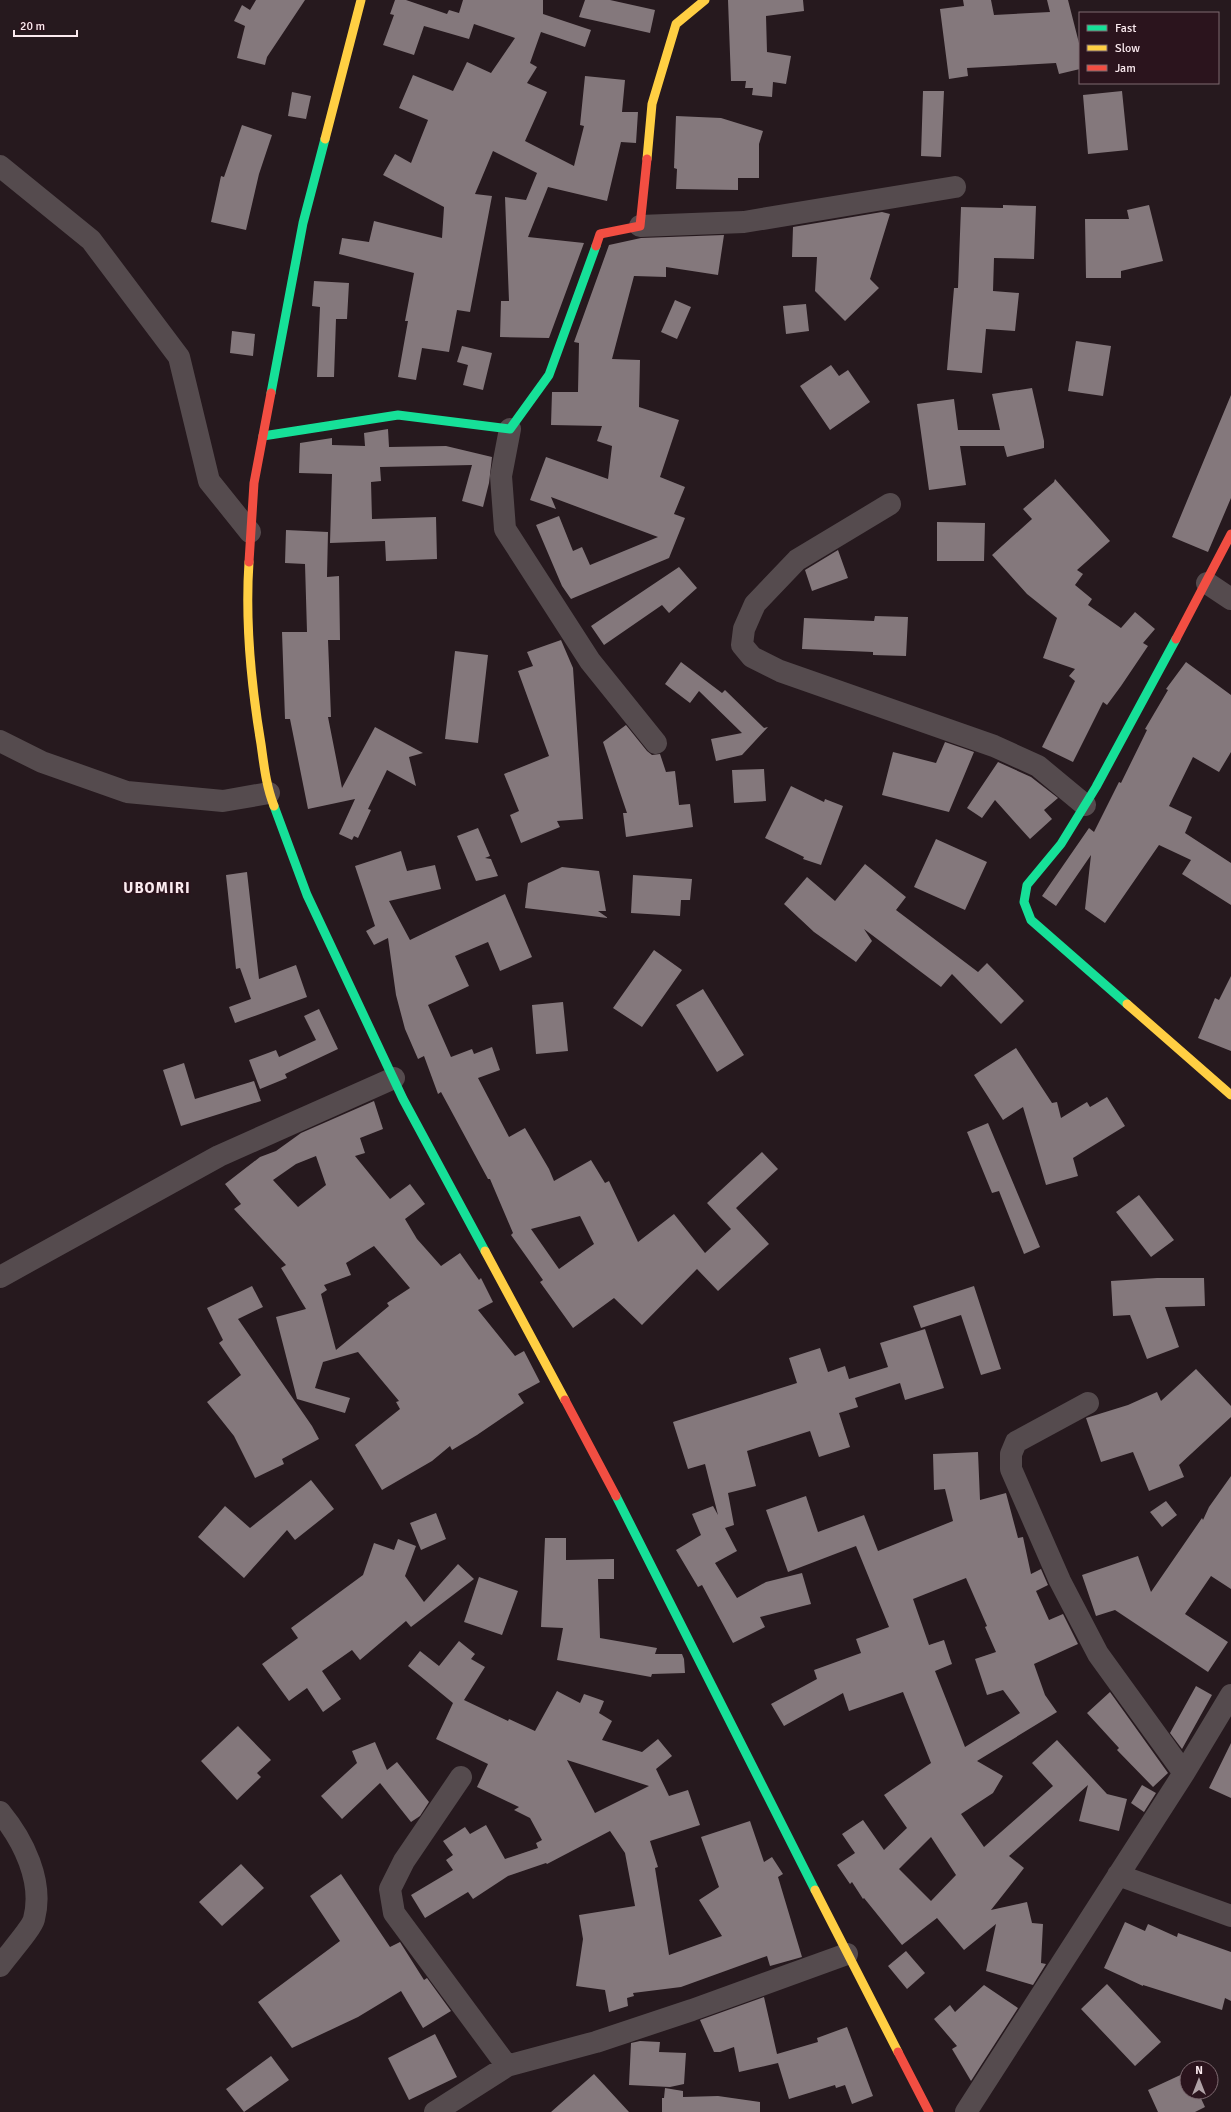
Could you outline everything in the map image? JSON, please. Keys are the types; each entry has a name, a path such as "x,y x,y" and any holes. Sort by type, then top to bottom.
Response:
{"street":[{"path":"361,0 303,224 254,483 248,571 249,644 258,724 269,793 307,895 394,1078 617,1498 847,1954 929,2112"},
{"path":"640,226 652,104 676,24 705,0"},
{"path":"0,166 92,240 179,357 209,481 250,532"},
{"path":"656,743 590,661 505,528 501,476 510,429 549,375 600,234 640,226 744,222 956,187"},
{"path":"263,436 398,415 510,429"},
{"path":"890,504 797,560 754,604 744,629 742,645 752,657 780,671 994,746 1038,766 1085,805"},
{"path":"1231,534 1207,583 1085,805 1061,844 1027,885 1024,902 1031,920 1231,1095"},
{"path":"1207,583 1231,599"},
{"path":"0,741 42,762 127,792 223,801 269,793"},
{"path":"0,1277 219,1156 394,1078"},
{"path":"1088,1403 1016,1442 1011,1454 1011,1469 1060,1581 1098,1654 1184,1773"},
{"path":"966,2112 1184,1773 1231,1696"},
{"path":"461,1777 404,1862 390,1889 394,1913 507,2066"},
{"path":"0,1812 25,1850 37,1893 34,1920 0,1966"},
{"path":"1118,1876 1231,1916"},
{"path":"435,2112 507,2066 604,2040 847,1954"}],"building":[{"path":"256,0 305,0 267,57 265,65 237,58 245,26 234,21 242,5 250,10"},
{"path":"395,0 406,0 447,14 449,10 459,13 463,0 543,0 543,14 591,30 585,47 541,32 530,63 537,67 527,83 547,92 525,141 574,166 584,126 580,125 585,76 625,80 622,112 638,112 636,143 621,142 607,201 548,187 528,237 584,243 549,338 500,337 501,301 509,301 505,197 526,200 537,173 493,151 475,194 492,196 470,312 457,310 449,352 422,348 416,380 398,377 408,321 405,321 414,273 339,254 342,238 369,242 374,221 442,238 444,207 383,175 395,154 411,163 428,120 399,108 413,75 453,91 467,62 491,73 515,38 474,24 469,39 424,26 414,55 383,45 394,15 390,14"},
{"path":"585,0 610,0 655,10 650,33 579,17"},
{"path":"728,0 803,0 804,11 766,16 767,52 791,56 786,84 773,82 772,97 752,95 753,88 745,88 746,81 731,81"},
{"path":"963,0 991,0 994,15 1050,12 1047,0 1068,0 1079,43 1079,69 1059,74 1056,63 967,68 968,76 949,79 940,9 964,6"},
{"path":"923,91 944,91 941,157 921,156"},
{"path":"1122,91 1128,150 1088,154 1083,95"},
{"path":"292,92 311,96 306,119 288,116"},
{"path":"676,116 721,118 763,131 759,144 759,178 738,178 738,190 676,189 677,169 674,168"},
{"path":"242,125 272,135 259,174 246,230 211,222 221,176 224,177"},
{"path":"1003,205 1036,206 1034,259 994,258 993,291 1019,293 1015,331 986,329 982,373 947,370 954,288 958,288 961,207 1003,208"},
{"path":"1149,205 1163,261 1121,271 1121,278 1086,278 1085,219 1129,219 1127,210"},
{"path":"882,212 890,214 870,279 879,288 845,321 815,291 817,257 792,257 793,227"},
{"path":"724,235 718,275 666,267 666,277 634,276 612,359 640,360 639,407 679,420 660,477 685,487 674,514 685,518 669,558 571,599 562,586 536,525 559,516 573,551 582,547 590,565 658,537 551,497 556,509 530,500 546,457 608,479 612,446 597,441 602,426 551,425 552,392 578,392 579,343 574,342 609,245 641,238"},
{"path":"314,281 349,283 347,319 336,319 334,377 317,377 320,307 312,306"},
{"path":"675,300 691,307 677,339 661,332"},
{"path":"806,304 809,331 786,334 783,306"},
{"path":"232,331 255,334 253,356 230,353"},
{"path":"1076,341 1111,346 1103,396 1068,391"},
{"path":"462,346 492,353 483,390 463,385 468,365 457,362"},
{"path":"831,365 839,376 848,370 870,402 830,430 800,386"},
{"path":"1032,388 1044,441 1044,448 1007,457 1004,446 960,446 966,485 929,490 917,404 954,399 958,430 1000,430 992,394"},
{"path":"1231,395 1231,498 1208,552 1172,537"},
{"path":"388,429 389,447 446,446 492,457 489,483 483,507 462,501 472,465 380,467 381,481 371,482 372,519 436,517 437,559 386,561 385,541 330,543 332,474 299,473 300,443 332,438 332,445 365,446 364,433"},
{"path":"1055,479 1110,541 1077,570 1083,574 1075,585 1092,599 1088,605 1121,628 1135,612 1155,629 1143,643 1148,646 1121,686 1107,705 1103,702 1073,762 1042,747 1075,681 1069,676 1075,669 1043,658 1057,618 1027,594 992,555 1032,519 1023,509 1054,482"},
{"path":"937,522 985,523 984,561 937,561"},
{"path":"286,530 328,532 327,577 339,576 340,640 328,640 331,717 328,717 342,788 375,727 423,753 409,757 416,786 387,770 368,809 371,810 358,838 354,836 352,840 339,834 355,799 308,809 290,719 285,719 282,632 307,632 305,564 285,563"},
{"path":"838,550 848,578 812,591 805,570"},
{"path":"679,567 697,588 669,613 662,605 604,645 591,626"},
{"path":"875,616 908,617 906,656 873,655 873,652 802,649 804,618 874,621"},
{"path":"561,640 573,668 583,819 557,821 560,827 521,843 510,815 519,811 504,774 549,756 518,671 533,666 527,652"},
{"path":"455,651 488,655 478,743 445,739"},
{"path":"681,662 722,693 725,690 764,728 768,727 742,755 716,761 711,739 742,733 699,691 690,703 665,684"},
{"path":"1186,662 1231,695 1231,752 1219,772 1193,757 1169,806 1192,817 1185,833 1231,863 1231,905 1182,874 1191,860 1159,845 1105,923 1085,909 1091,855 1056,906 1042,896 1089,828 1094,832 1119,782 1121,783 1147,730 1145,729 1168,690 1166,689"},
{"path":"626,725 647,751 652,755 660,754 666,772 675,771 679,805 690,804 693,827 626,837 623,813 627,813 603,742"},
{"path":"945,742 974,752 949,812 882,795 893,752 936,763"},
{"path":"998,762 1031,777 1058,798 1044,810 1052,819 1030,839 995,800 982,818 967,808"},
{"path":"764,769 766,801 734,803 732,770"},
{"path":"791,786 824,802 825,799 843,806 821,865 803,859 804,857 765,838"},
{"path":"478,828 490,856 485,858 491,859 498,876 476,881 457,836"},
{"path":"936,839 987,862 965,910 914,887"},
{"path":"401,851 407,871 435,865 441,889 389,901 410,940 505,894 532,957 500,971 488,942 455,956 469,986 428,1005 451,1057 472,1049 474,1054 492,1047 500,1070 478,1078 509,1137 525,1128 549,1169 554,1181 591,1160 605,1183 609,1181 638,1242 674,1214 705,1253 731,1229 707,1203 762,1152 778,1169 736,1208 769,1244 718,1291 697,1269 642,1325 614,1298 573,1328 540,1282 543,1280 511,1235 513,1233 490,1179 488,1179 441,1092 438,1094 424,1056 418,1059 405,1029 396,995 388,938 374,945 366,931 375,926 355,866","holes":["580,1216 594,1244 559,1269 531,1229"]},
{"path":"865,864 906,897 896,910 978,972 987,963 1024,1001 1001,1024 952,974 941,987 864,929 872,941 856,962 814,932 784,904 807,877 835,901"},
{"path":"562,867 599,871 606,911 598,911 608,918 525,908 528,883"},
{"path":"247,872 259,979 296,965 307,997 235,1023 229,1007 251,999 240,968 236,969 226,875"},
{"path":"633,875 692,879 690,900 681,900 680,916 631,913"},
{"path":"654,950 682,970 642,1027 613,1008"},
{"path":"1231,976 1231,1051 1198,1038 1215,998 1219,1000"},
{"path":"703,989 744,1055 717,1072 676,1005"},
{"path":"563,1002 568,1051 536,1054 532,1005"},
{"path":"319,1009 338,1049 285,1074 287,1078 260,1089 249,1060 276,1050 279,1057 316,1040 304,1016"},
{"path":"1016,1048 1052,1103 1057,1102 1061,1118 1087,1102 1090,1107 1107,1097 1125,1126 1073,1158 1078,1176 1046,1185 1023,1107 1003,1120 974,1075"},
{"path":"184,1063 195,1099 254,1081 261,1101 181,1126 163,1070"},
{"path":"374,1101 383,1129 360,1138 365,1153 355,1156 390,1199 410,1184 425,1204 405,1219 417,1239 441,1266 460,1253 479,1280 481,1278 493,1302 478,1310 515,1356 524,1351 540,1382 518,1394 524,1403 477,1435 452,1450 450,1446 432,1461 382,1490 355,1445 400,1409 396,1402 399,1401 358,1352 323,1362 315,1388 350,1398 345,1413 297,1399 276,1317 306,1309 281,1268 286,1265 234,1209 241,1204 225,1184 260,1157 276,1151 301,1133","holes":["316,1156 326,1185 298,1207 273,1180 296,1164","374,1246 410,1288 387,1303 389,1306 336,1350 321,1294 327,1290 324,1285 351,1275 346,1263"]},
{"path":"988,1123 1040,1247 1024,1254 999,1191 992,1193 967,1132"},
{"path":"1139,1195 1174,1240 1151,1257 1116,1212"},
{"path":"1157,1278 1204,1278 1205,1306 1165,1307 1179,1347 1147,1359 1130,1315 1113,1316 1111,1281"},
{"path":"252,1286 263,1307 238,1319 312,1426 319,1439 282,1459 284,1464 255,1478 234,1436 207,1402 241,1375 219,1343 223,1340 207,1308"},
{"path":"974,1286 1001,1369 981,1375 961,1315 921,1328 913,1306"},
{"path":"925,1329 944,1388 905,1400 900,1383 855,1398 858,1407 839,1413 850,1447 819,1457 810,1431 747,1451 756,1486 728,1493 734,1525 725,1528 737,1551 715,1563 737,1598 766,1582 802,1573 811,1604 760,1617 765,1627 733,1643 702,1585 698,1587 676,1550 701,1535 692,1514 713,1506 718,1515 705,1464 688,1469 673,1422 797,1383 789,1358 820,1348 828,1372 845,1366 849,1379 888,1367 880,1343"},
{"path":"1196,1369 1231,1406 1231,1417 1179,1465 1184,1477 1149,1491 1133,1452 1101,1462 1086,1418 1128,1405 1157,1392 1161,1401"},
{"path":"978,1452 980,1500 1006,1493 1018,1538 1023,1537 1031,1574 1041,1569 1048,1585 1036,1591 1049,1620 1063,1614 1078,1644 1034,1664 1045,1695 1057,1712 977,1761 1003,1776 993,1793 961,1814 984,1847 1053,1786 1032,1763 1057,1740 1107,1794 1127,1799 1119,1831 1079,1821 1088,1785 1009,1856 1024,1868 991,1910 1027,1902 1032,1923 1043,1924 1041,1963 1046,1964 1033,1985 986,1971 996,1924 964,1950 937,1918 902,1945 864,1898 863,1899 852,1882 850,1884 837,1865 855,1853 842,1834 863,1820 884,1850 907,1828 884,1795 931,1763 903,1692 849,1711 843,1693 784,1726 771,1704 817,1679 814,1670 861,1653 856,1639 889,1627 856,1546 788,1572 766,1510 806,1496 818,1532 864,1515 878,1551 953,1521 945,1489 934,1490 933,1454","holes":["966,1578 987,1626 985,1627 996,1652 975,1659 987,1695 1003,1690 1020,1713 965,1747 935,1671 952,1664 944,1640 929,1645 913,1599","931,1837 956,1875 931,1901 899,1869"]},
{"path":"1231,1476 1231,1589 1211,1576 1185,1614 1228,1642 1208,1672 1115,1610 1096,1616 1082,1575 1138,1556 1151,1592 1202,1518 1203,1520 1209,1507"},
{"path":"311,1480 334,1509 295,1540 287,1530 244,1578 198,1537 225,1506 250,1528"},
{"path":"1166,1501 1177,1515 1162,1527 1150,1512"},
{"path":"436,1513 446,1539 421,1550 410,1523"},
{"path":"545,1538 566,1538 566,1560 614,1559 614,1579 598,1579 600,1638 657,1648 655,1654 682,1654 685,1673 652,1674 651,1677 557,1660 563,1628 541,1627"},
{"path":"398,1539 416,1546 405,1576 424,1602 458,1564 474,1579 411,1627 406,1621 360,1660 352,1650 322,1671 341,1699 323,1712 307,1688 289,1701 262,1664 298,1638 291,1628 363,1575 374,1543 394,1550"},
{"path":"479,1577 518,1591 502,1635 464,1622"},
{"path":"459,1641 475,1654 471,1659 485,1667 464,1700 508,1721 509,1719 535,1731 557,1691 580,1703 584,1694 604,1701 599,1713 612,1721 602,1740 642,1752 658,1739 672,1756 656,1769 669,1796 688,1790 700,1825 650,1841 658,1867 655,1868 669,1955 722,1936 699,1900 719,1887 701,1837 750,1821 764,1862 772,1857 783,1874 778,1877 802,1957 770,1966 767,1956 681,1987 633,1993 634,1996 627,1998 628,2006 609,2012 605,1990 576,1986 583,1939 579,1915 635,1906 625,1853 610,1831 547,1864 546,1863 508,1876 473,1899 468,1892 425,1918 411,1895 453,1870 446,1860 453,1855 443,1841 465,1827 470,1834 486,1825 505,1859 538,1848 536,1843 542,1840 530,1818 514,1810 519,1807 477,1787 488,1764 436,1739 453,1703 408,1666 420,1651 439,1666","holes":["567,1760 649,1786 595,1813"]},
{"path":"1196,1686 1212,1695 1182,1749 1170,1733"},
{"path":"1110,1692 1168,1773 1153,1787 1117,1750 1119,1748 1087,1713"},
{"path":"238,1726 271,1760 257,1773 261,1777 237,1800 201,1761"},
{"path":"375,1742 387,1770 397,1762 429,1802 420,1816 411,1822 380,1783 342,1819 321,1796 357,1763 352,1751"},
{"path":"1231,1743 1231,1798 1209,1788"},
{"path":"1142,1785 1156,1793 1144,1812 1131,1803"},
{"path":"241,1864 264,1888 222,1926 199,1902"},
{"path":"341,1874 390,1947 400,1942 424,1980 427,1978 451,2011 423,2028 401,1991 358,2017 292,2048 258,2002 340,1941 310,1896"},
{"path":"1125,1922 1145,1931 1148,1924 1177,1937 1178,1933 1231,1952 1231,2001 1225,1998 1222,2010 1143,1986 1104,1968"},
{"path":"906,1951 925,1973 907,1989 888,1966"},
{"path":"1107,1984 1161,2042 1135,2066 1081,2009"},
{"path":"984,1985 1018,2008 971,2081 952,2049 957,2046 934,2019 950,2005 955,2012"},
{"path":"764,1997 777,2054 818,2042 817,2038 847,2027 873,2096 852,2104 845,2085 836,2088 835,2085 789,2099 778,2063 739,2072 734,2047 720,2052 714,2052 700,2020"},
{"path":"435,2034 457,2077 409,2100 388,2058"},
{"path":"640,2041 660,2042 659,2052 686,2053 684,2084 670,2087 629,2085 631,2043"},
{"path":"271,2056 289,2080 244,2112 226,2089"},
{"path":"594,2074 629,2112 551,2112"},
{"path":"1179,2076 1179,2100 1202,2100 1205,2107 1195,2112 1158,2112 1148,2090"},
{"path":"665,2088 683,2091 683,2097 718,2096 760,2102 760,2112 662,2112 662,2098 664,2098"}],"traffic: fast":[{"path":"271,393 303,223 325,139"},
{"path":"263,436 398,415 510,429 549,375 596,246"},
{"path":"1127,1004 1031,920 1024,902 1027,885 1061,844 1096,787 1176,639"},
{"path":"274,806 307,895 403,1099 485,1251"},
{"path":"616,1496 815,1890"}],"traffic: slow":[{"path":"325,139 361,0"},
{"path":"647,159 652,104 676,24 705,0"},
{"path":"249,562 248,630 252,676 257,721 266,775 274,806"},
{"path":"1127,1004 1231,1095"},
{"path":"485,1251 565,1400"},
{"path":"815,1890 898,2052"}],"traffic: jam":[{"path":"596,246 600,234 640,226 647,159"},
{"path":"249,562 254,483 271,393"},
{"path":"1176,639 1231,534"},
{"path":"565,1400 616,1496"},
{"path":"898,2052 929,2112"}],"district":[{"name":"UBOMIRI","path":"157,888"}]}
